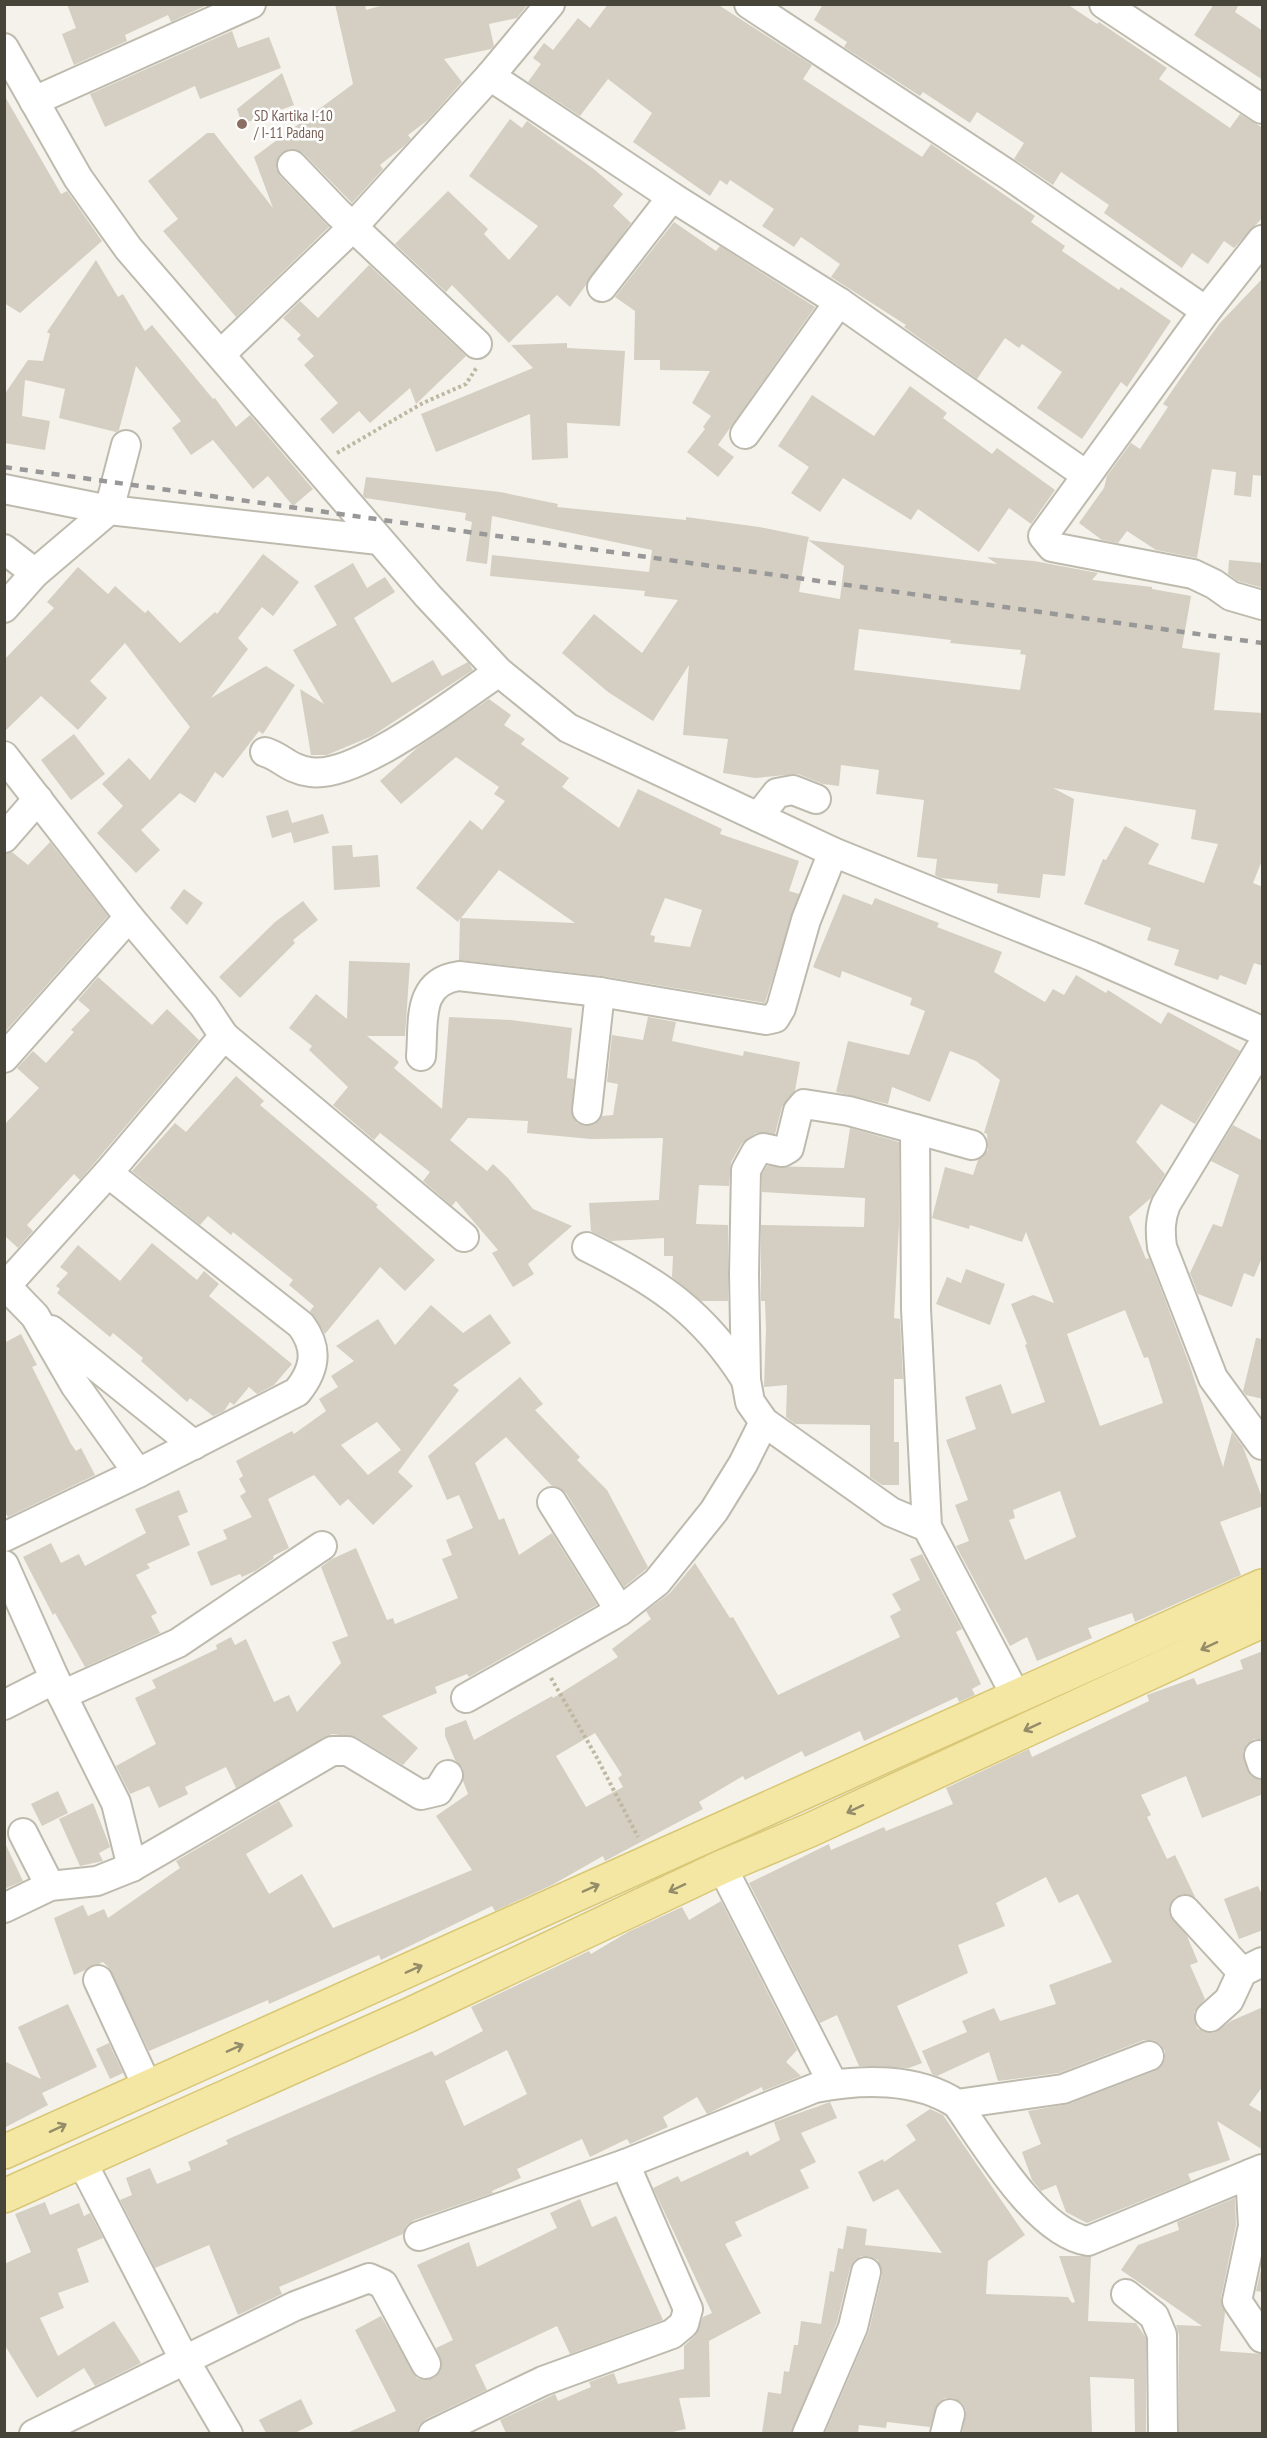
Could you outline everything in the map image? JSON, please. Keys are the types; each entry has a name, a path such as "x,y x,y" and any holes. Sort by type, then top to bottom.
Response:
{"main road":[{"path":"4,2152 1263,1586"},
{"path":"4,2196 360,2037 722,1867 810,1830 1263,1621"},
{"path":"795,1796 810,1830"},
{"path":"343,2001 360,2037"}],"street":[{"path":"221,354 353,227 490,76 550,4"},
{"path":"749,4 1010,176 1206,312"},
{"path":"1104,4 1263,109"},
{"path":"34,101 239,7"},
{"path":"4,48 78,178 128,248 379,540 499,672 568,728 833,852 1091,956 1263,1031"},
{"path":"490,76 672,197 838,302 1086,475"},
{"path":"292,165 353,227 477,344"},
{"path":"602,287 672,197"},
{"path":"1263,240 1206,312 1045,529 1043,536 1052,548 1193,574 1214,584 1231,596 1263,605"},
{"path":"745,434 788,391 838,302"},
{"path":"4,608 35,573 109,510 126,445"},
{"path":"4,489 109,510 379,540"},
{"path":"4,549 35,573"},
{"path":"265,752 272,754 289,767 313,773 337,769 374,755 499,672"},
{"path":"4,756 129,917 204,1006 224,1036 464,1237"},
{"path":"758,817 777,793 794,790 816,799"},
{"path":"4,838 38,799"},
{"path":"421,1056 425,999 431,989 449,977 459,976 600,992 766,1020 775,1018 781,1008 806,920 833,852"},
{"path":"4,1058 129,917"},
{"path":"587,1110 600,992"},
{"path":"194,1445 34,1316 5,1287 108,1173 224,1036"},
{"path":"1263,1046 1166,1204 1161,1216 1160,1231 1162,1247 1213,1378 1263,1445"},
{"path":"927,1527 891,1512 764,1422 750,1402 746,1380 744,1274 746,1170 750,1161 763,1148 782,1152 789,1148 798,1111 804,1104 849,1111 972,1145"},
{"path":"915,1129 916,1309 927,1527 1016,1696"},
{"path":"4,1537 138,1473 297,1392 309,1377 314,1362 313,1347 301,1325 108,1173"},
{"path":"587,1247 633,1269 676,1298 724,1345 746,1380"},
{"path":"34,1316 75,1385 138,1473"},
{"path":"466,1698 620,1611 657,1582 714,1511 743,1464 764,1422"},
{"path":"552,1502 620,1611"},
{"path":"4,1705 178,1643 211,1623 322,1546"},
{"path":"4,1565 58,1687 116,1803 132,1867"},
{"path":"4,1908 50,1886 97,1881 132,1867 332,1751 348,1751 421,1795 438,1791 448,1775"},
{"path":"23,1833 50,1886"},
{"path":"722,1867 833,2084"},
{"path":"1185,1910 1252,1967 1229,2000 1210,2017"},
{"path":"98,1980 147,2086"},
{"path":"957,2104 1063,2089 1149,2056"},
{"path":"419,2236 625,2164 814,2088 833,2084 897,2083 935,2092 957,2104 1033,2207 1048,2223 1073,2239 1088,2241 1256,2171 1253,2226 1237,2301 1263,2338"},
{"path":"82,2162 184,2359 228,2433"},
{"path":"433,2433 476,2425 543,2381 672,2334 684,2324 688,2309 625,2164"},
{"path":"807,2433 852,2327 866,2272"},
{"path":"34,2433 295,2306 373,2278 383,2284 426,2364"},
{"path":"1126,2294 1154,2316 1162,2335 1163,2433"}],"path":[{"path":"315,466 423,403 466,384 481,360 477,344"},
{"path":"539,1656 596,1756 650,1862"}],"building":[{"path":"67,4 209,4 171,22 168,15 125,35 127,41 74,65 62,34 76,28"},
{"path":"335,4 365,4 366,10 387,4 528,4 517,18 489,24 494,46 491,49 444,59 462,82 428,120 408,135 411,139 380,165 383,169 352,203 303,153 289,149 280,154 276,168 280,176 329,227 236,317 163,231 178,219 148,181 207,133 214,133 273,208 254,157 353,84"},
{"path":"608,4 717,4 812,65 803,79 922,157 931,144 1035,216 1031,222 1065,246 1062,251 1119,290 1121,287 1171,321 1127,387 1121,382 1082,439 1037,408 1062,372 1022,344 1019,348 1005,338 977,379 904,327 906,325 831,277 840,264 801,237 794,247 762,226 774,209 730,180 727,185 720,180 710,196 633,142 652,113 608,79 580,116 528,82 541,64 533,58 544,43 553,50 578,18 590,28"},
{"path":"823,4 1067,4 1097,24 1099,22 1167,68 1159,79 1230,128 1240,114 1263,128 1263,217 1234,248 1224,241 1208,264 1192,253 1182,268 1104,213 1109,205 1061,172 1053,185 1014,159 1024,143 977,112 970,123 923,92 920,96 844,47 847,42 814,20"},
{"path":"1214,4 1239,4 1235,12 1263,31 1263,80 1194,35"},
{"path":"232,31 238,48 269,37 281,68 200,99 195,86 105,127 90,94"},
{"path":"282,73 294,105 242,124 237,109"},
{"path":"4,95 61,194 67,191 102,241 20,313 4,303"},
{"path":"510,119 522,128 527,121 595,170 623,194 613,206 631,223 570,307 557,295 509,343 452,285 446,292 395,244 448,191 488,229 484,234 509,260 538,226 469,176"},
{"path":"674,222 716,251 720,246 815,307 718,445 734,457 718,477 687,452 705,429 703,427 711,416 692,403 710,371 660,370 660,360 634,360 635,311 615,297"},
{"path":"96,260 118,297 123,294 145,331 152,325 213,399 215,398 236,427 250,415 313,489 293,506 268,476 253,489 213,440 191,455 172,428 181,421 136,366 119,430 116,432 59,418 65,389 25,380 22,416 50,421 45,450 4,443 4,395 28,360 43,361 50,334 47,332"},
{"path":"369,265 466,356 416,404 410,388 370,423 359,411 333,434 320,419 338,403 304,365 314,356 297,339 301,335 283,318 300,301 318,318"},
{"path":"1263,278 1263,476 1253,475 1251,497 1234,495 1236,472 1212,469 1197,558 1156,550 1127,531 1118,543 1102,540 1079,523 1104,488 1107,476 1131,443 1140,449 1168,407 1163,404 1200,350 1220,323"},
{"path":"567,343 567,348 625,351 620,426 567,423 568,458 532,460 530,414 436,452 421,414 533,368 511,345"},
{"path":"910,386 947,413 943,418 992,454 997,448 1055,490 1031,524 1009,508 979,552 918,509 911,520 843,478 820,512 791,493 809,467 778,446 812,395 874,436"},
{"path":"366,477 500,492 558,504 557,507 686,520 686,517 759,527 809,537 808,540 997,564 987,557 1034,561 1098,573 1092,580 1152,587 1152,589 1191,596 1182,648 1220,653 1214,710 1263,713 1263,858 1253,883 1263,887 1263,966 1254,963 1246,985 1220,975 1218,980 1174,965 1179,950 1147,940 1151,928 1084,904 1103,859 1106,860 1125,826 1159,844 1148,864 1204,883 1218,844 1191,839 1196,810 1053,788 1074,799 1065,876 1043,874 1040,898 997,893 998,884 941,878 935,875 937,859 917,857 924,800 876,794 879,770 841,765 839,786 823,784 798,774 755,778 723,773 728,739 683,735 689,665 653,721 608,692 562,653 594,614 642,653 678,600 644,596 645,591 490,576 492,555 649,572 652,550 492,516 487,564 466,561 472,522 465,520 466,513 365,498 363,495","holes":["808,540 844,566 840,599 799,592","859,629 951,640 950,643 1021,650 1020,654 1026,655 1020,690 854,670"]},
{"path":"263,554 299,582 273,616 262,607 238,638 248,649 211,698 266,666 295,685 263,734 259,731 223,778 215,772 195,803 180,793 141,830 160,850 136,873 97,833 123,806 102,784 129,758 150,780 190,727 125,643 90,681 107,698 78,730 41,696 4,732 4,660 54,608 47,602 78,567 108,594 115,586 145,613 148,610 180,643 215,612 217,614"},
{"path":"1229,560 1263,563 1263,588 1238,581 1228,574"},
{"path":"353,563 367,588 385,577 395,592 354,618 392,683 433,660 442,676 468,662 473,670 372,736 327,755 311,755 300,689 324,704 293,650 337,625 314,586"},
{"path":"489,699 511,715 504,725 525,739 521,744 569,778 562,787 619,828 638,789 722,829 720,834 799,861 789,891 799,894 765,1003 602,976 459,960 460,918 458,922 416,888 470,820 482,830 505,801 494,794 499,787 456,757 401,804 380,781 417,748","holes":["499,870 575,923 461,918","665,898 702,910 690,947 654,942 655,936 650,935"]},
{"path":"74,734 105,774 71,800 41,760"},
{"path":"288,810 292,823 323,814 329,833 294,843 291,832 272,838 266,816"},
{"path":"50,842 108,916 4,1033 4,854 12,852 28,865"},
{"path":"352,845 353,857 378,855 380,887 334,890 332,846"},
{"path":"184,889 203,903 187,925 170,908"},
{"path":"843,894 872,905 875,898 939,923 937,927 1002,952 994,972 1045,1002 1053,989 1064,995 1076,975 1106,993 1108,990 1161,1024 1168,1012 1240,1051 1195,1124 1161,1104 1136,1142 1165,1174 1151,1198 1129,1217 1146,1259 1149,1258 1189,1363 1223,1467 1232,1432 1243,1447 1263,1500 1263,1506 1220,1522 1241,1575 1135,1622 1132,1613 1088,1628 1092,1638 1037,1661 1027,1637 1010,1646 956,1546 969,1541 955,1505 968,1500 946,1440 976,1429 965,1397 1001,1384 1012,1414 1045,1402 1025,1345 1027,1344 1011,1304 1033,1295 1054,1303 1026,1232 1022,1242 970,1225 969,1229 932,1218 945,1167 973,1175 978,1160 988,1150 987,1134 984,1133 1000,1080 976,1061 950,1051 930,1102 892,1087 888,1104 836,1092 848,1041 909,1055 925,1011 910,1005 912,998 842,971 840,978 813,967","holes":["1125,1310 1144,1358 1148,1357 1163,1403 1100,1426 1067,1334","1060,1491 1076,1537 1025,1560 1009,1520 1015,1518 1013,1510"]},
{"path":"303,901 318,920 293,940 295,943 240,998 219,977 275,922"},
{"path":"349,961 410,963 405,1036 367,1036 399,1062 394,1068 442,1109 449,1017 511,1020 572,1028 567,1078 574,1079 572,1116 577,1123 585,1126 594,1125 602,1116 613,1115 618,1084 607,1082 612,1035 643,1040 648,1017 676,1022 672,1041 743,1056 744,1051 800,1062 795,1091 782,1107 775,1134 756,1133 742,1143 731,1162 729,1186 699,1185 696,1224 728,1225 728,1301 701,1301 672,1277 673,1256 664,1256 664,1238 611,1241 591,1231 589,1203 659,1200 663,1138 591,1139 527,1133 528,1121 468,1118 450,1140 487,1171 493,1164 508,1178 533,1209 572,1226 528,1264 534,1274 513,1287 492,1253 498,1250 456,1201 452,1206 423,1181 430,1172 380,1133 374,1140 333,1105 348,1087 309,1050 312,1046 289,1028 316,994 347,1019"},
{"path":"98,977 152,1025 167,1009 199,1040 80,1180 74,1174 27,1225 33,1231 18,1248 4,1235 4,1125 39,1088 17,1068 33,1051 46,1063 74,1032 71,1030 90,1010 78,1000"},
{"path":"236,1076 264,1101 260,1105 378,1205 376,1207 435,1260 405,1291 380,1267 325,1334 310,1311 314,1306 289,1285 293,1280 233,1232 231,1235 208,1216 200,1225 132,1171 175,1123 186,1132"},
{"path":"1233,1125 1263,1141 1263,1255 1254,1277 1244,1273 1232,1307 1198,1294 1190,1273 1213,1224 1222,1227 1239,1175 1211,1161"},
{"path":"850,1128 899,1142 899,1225 894,1318 900,1319 903,1379 894,1379 894,1442 899,1442 899,1485 882,1485 870,1477 870,1425 795,1424 786,1417 787,1385 764,1387 766,1329 765,1301 761,1301 761,1225 864,1227 865,1198 762,1192 762,1174 767,1166 844,1168"},
{"path":"152,1243 197,1280 204,1271 219,1284 209,1296 292,1364 274,1385 257,1394 249,1387 234,1405 230,1402 224,1411 213,1416 190,1398 187,1402 141,1361 143,1358 113,1333 110,1337 57,1293 60,1289 56,1286 68,1273 60,1267 78,1245 120,1281"},
{"path":"966,1269 1005,1284 990,1325 936,1304 947,1277 961,1283"},
{"path":"431,1305 463,1333 490,1314 511,1343 453,1385 459,1390 398,1472 413,1486 373,1525 348,1499 340,1506 314,1475 268,1499 289,1548 273,1556 274,1558 255,1571 242,1577 240,1574 211,1586 197,1552 227,1539 223,1530 252,1517 240,1496 246,1492 239,1479 243,1476 236,1461 292,1431 294,1434 326,1411 319,1399 338,1387 331,1376 354,1361 336,1346 378,1319 395,1345","holes":["377,1422 401,1450 368,1475 341,1445"]},
{"path":"21,1334 37,1365 32,1367 71,1444 76,1451 81,1448 95,1475 8,1517 4,1511 4,1343"},
{"path":"1256,1338 1263,1339 1263,1399 1246,1395 1243,1391"},
{"path":"520,1377 543,1404 535,1410 580,1457 577,1460 607,1490 648,1567 624,1587 566,1493 551,1485 506,1437 475,1463 499,1520 504,1518 519,1555 552,1533 597,1605 469,1677 467,1674 435,1687 437,1693 382,1716 418,1748 403,1765 356,1737 332,1734 236,1788 226,1767 185,1787 188,1794 159,1808 149,1786 130,1794 116,1766 156,1744 135,1698 156,1688 152,1680 217,1649 216,1645 231,1637 235,1645 246,1639 274,1702 289,1695 297,1712 341,1663 332,1642 348,1636 321,1567 332,1559 356,1548 387,1620 393,1618 395,1624 458,1598 442,1559 452,1555 446,1540 473,1528 459,1495 447,1500 428,1456"},
{"path":"179,1490 188,1512 178,1516 190,1545 147,1564 150,1568 136,1575 157,1613 151,1616 160,1633 85,1667 55,1613 53,1615 23,1557 51,1543 61,1563 79,1554 85,1566 146,1533 135,1509"},
{"path":"922,1554 962,1629 956,1632 981,1684 972,1689 975,1695 959,1702 957,1697 864,1741 860,1731 805,1757 802,1751 745,1780 743,1776 699,1802 703,1809 605,1861 603,1856 552,1885 495,1911 492,1906 381,1960 379,1955 269,2004 268,2000 149,2051 108,1967 103,1962 74,1975 54,1918 83,1905 88,1916 104,1909 108,1918 180,1868 176,1861 279,1801 293,1826 246,1854 269,1894 302,1874 333,1928 472,1870 436,1816 468,1794 463,1781 463,1768 455,1760 445,1736 445,1728 466,1720 474,1740 552,1696 553,1698 618,1657 612,1649 651,1619 646,1611 670,1593 695,1563 730,1618 733,1617 778,1695 900,1637 890,1616 901,1610 892,1594 920,1580 910,1559","holes":["595,1733 622,1775 618,1778 623,1787 586,1807 556,1756"]},
{"path":"1263,1651 1263,1739 1254,1739 1247,1744 1243,1752 1251,1776 1263,1780 1263,1794 1202,1818 1186,1776 1141,1795 1151,1815 1147,1817 1167,1859 1175,1855 1195,1897 1182,1894 1174,1898 1169,1913 1187,1936 1198,1962 1190,1965 1205,1999 1194,2012 1197,2028 1204,2032 1214,2033 1231,2021 1263,2007 1263,2086 1249,2105 1263,2113 1263,2150 1217,2121 1230,2160 1188,2174 1191,2181 1087,2223 1066,2212 1056,2185 1041,2191 1032,2180 1022,2152 1041,2144 1028,2111 1069,2104 1155,2071 1165,2059 1165,2051 1160,2044 1152,2040 1144,2040 1059,2073 998,2081 989,2052 937,2076 932,2074 922,2051 967,2032 962,2021 994,2008 1000,2021 1056,2004 1049,1985 1112,1962 1078,1894 1059,1903 1046,1877 996,1903 1005,1926 958,1945 968,1973 897,2006 922,2063 909,2068 859,2066 837,2015 820,2023 749,1883 829,1844 831,1850 884,1827 886,1831 953,1804 946,1788 1029,1749 1032,1757 1149,1701 1147,1695 1194,1678 1197,1685 1243,1669 1240,1660"},
{"path":"58,1791 68,1813 42,1826 31,1804"},
{"path":"93,1803 110,1847 99,1853 103,1861 80,1866 59,1819"},
{"path":"4,1841 23,1881 4,1889"},
{"path":"1258,1886 1263,1897 1263,1930 1239,1939 1224,1899"},
{"path":"721,1901 797,2050 786,2062 801,2076 763,2091 762,2087 707,2114 697,2097 663,2117 668,2127 630,2144 627,2139 590,2157 582,2139 517,2169 521,2178 492,2191 493,2193 414,2220 406,2226 403,2234 279,2287 282,2294 238,2315 209,2245 155,2268 120,2200 132,2195 126,2178 150,2168 157,2184 191,2170 188,2162 228,2144 226,2140 432,2051 435,2056 483,2031 471,2007 589,1951 591,1954 628,1932 682,1907 689,1920","holes":["507,2050 527,2094 464,2126 445,2081"]},
{"path":"68,2004 97,2067 42,2093 48,2105 4,2128 4,2061 41,2079 18,2027"},
{"path":"109,2043 123,2073 110,2079 96,2049"},
{"path":"830,2102 837,2118 801,2133 816,2162 800,2170 809,2188 735,2222 742,2236 725,2244 761,2313 709,2341 710,2397 679,2398 686,2429 668,2433 506,2433 500,2420 555,2394 558,2401 591,2387 589,2382 614,2373 618,2384 684,2369 684,2346 695,2336 703,2317 712,2313 653,2188 678,2176 681,2182 748,2151 750,2156 780,2140 774,2122"},
{"path":"930,2109 943,2115 1025,2235 988,2261 986,2294 1068,2297 1072,2303 1075,2302 1059,2256 1091,2256 1088,2321 1136,2323 1146,2338 1146,2433 1135,2433 1134,2379 1090,2377 1092,2433 962,2433 966,2410 962,2403 953,2398 945,2398 938,2403 930,2427 887,2422 886,2428 859,2425 858,2433 825,2433 869,2331 882,2275 878,2260 869,2256 861,2256 850,2268 837,2322 791,2433 762,2433 768,2392 781,2394 784,2371 789,2372 794,2345 798,2345 801,2321 821,2324 830,2271 834,2272 838,2248 843,2249 847,2226 867,2229 865,2245 942,2253 898,2189 873,2202 858,2172 883,2159 884,2162 916,2140 906,2125"},
{"path":"1235,2198 1236,2225 1221,2298 1225,2313 1220,2351 1263,2354 1263,2433 1179,2433 1179,2335 1176,2325 1202,2326 1121,2270 1138,2245 1179,2230 1177,2222"},
{"path":"580,2199 592,2227 616,2216 663,2320 570,2354 557,2326 475,2365 487,2390 426,2419 419,2425 417,2433 347,2433 396,2411 355,2330 381,2316 417,2378 426,2380 434,2378 440,2372 442,2364 436,2348 453,2340 417,2265 469,2242 477,2267 557,2228 550,2213"},
{"path":"45,2202 50,2215 79,2203 84,2216 90,2213 103,2238 77,2249 89,2282 58,2293 64,2308 40,2318 58,2356 114,2321 141,2363 95,2386 84,2368 37,2398 4,2344 4,2264 31,2252 15,2214"},
{"path":"1263,2261 1263,2292 1256,2291"},
{"path":"301,2399 313,2424 295,2433 266,2433 259,2420"}],"railway":[{"path":"4,467 1262,643"}],"place":[{"name":"SD Kartika I-10 / I-11 Padang","path":"242,124"}]}
